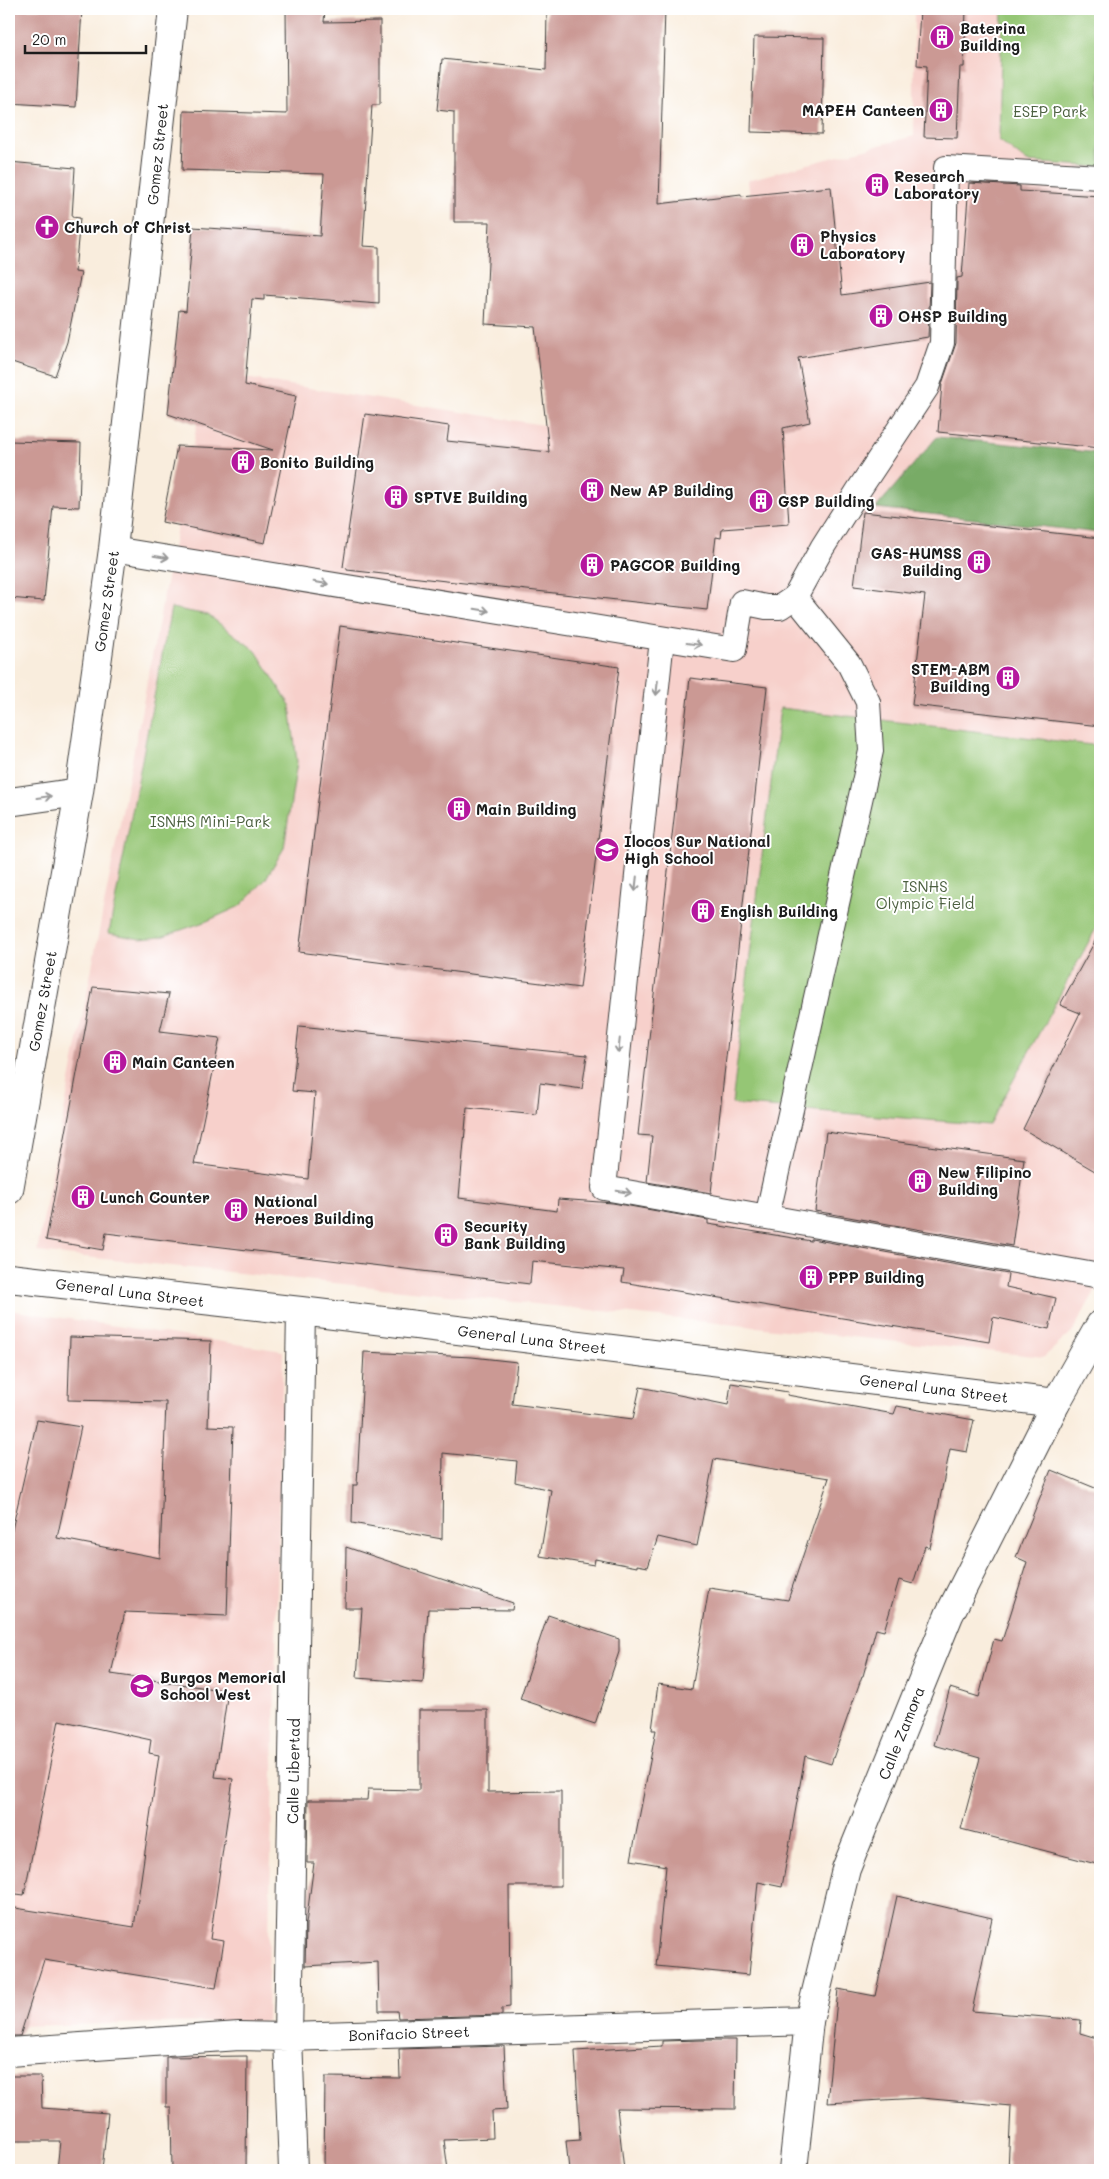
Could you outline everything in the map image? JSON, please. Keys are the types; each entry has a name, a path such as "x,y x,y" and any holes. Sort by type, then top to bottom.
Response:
{"street":[{"name":"Gomez Street","path":"9,1190 79,792 113,549 173,9"},
{"path":"9,802 79,792"},
{"name":"General Luna Street","path":"9,1278 301,1311 1056,1403"},
{"name":"Calle Libertad","path":"293,2170 288,2037 301,1311"},
{"name":"Calle Zamora","path":"793,2170 809,2022 850,1860 949,1615 1056,1403 1100,1325"},
{"name":"Bonifacio Street","path":"9,2052 239,2036 288,2037 809,2022"}],"lane":[{"path":"113,549 734,650 742,602 766,607 780,607 795,598 822,548 927,387 942,343 946,168 1019,170 1100,176"},
{"path":"767,1217 871,752 868,702 849,664 795,598"},
{"path":"662,639 604,1188 1100,1276"}],"shaded area":[{"name":"Ilocos Sur National High School","path":"914,9 1100,9 1100,1282 1073,1331 1044,1357 37,1252 207,372 688,448 769,378 748,180 914,136"},
{"name":"Burgos Memorial School West","path":"9,1310 283,1351 267,2021 9,2026"}],"green space":[{"name":"ESEP Park","path":"1002,9 1100,9 1100,167 1027,162 999,140"},
{"path":"937,437 1100,453 1100,533 876,508"},
{"name":"ISNHS Mini-Park","path":"171,608 208,615 256,651 290,705 297,762 284,848 265,880 240,906 207,921 161,937 140,939 109,933"},
{"name":"ISNHS Olympic Field","path":"780,708 1100,746 1100,921 989,1125 732,1104"}],"building":[{"path":"9,9 82,9 76,107 9,103"},
{"path":"286,9 325,9 324,22 380,21 380,105 372,105 363,246 379,247 379,304 264,295 264,300 252,299 245,385 296,396 265,543 162,522 177,446 273,450 168,414 179,310 186,311 193,227 320,236 324,174 182,170 184,111 287,114"},
{"path":"547,9 665,9 659,204 741,194 741,196 831,187 842,295 930,282 928,337 798,358 810,422 783,428 789,524 722,529 721,538 716,537 707,610 347,570 347,568 343,567 365,414 449,426 447,441 549,452 535,327 485,324 490,222 454,222 454,112 437,110 442,59 546,70"},
{"path":"920,9 966,9 964,67 960,67 957,138 924,137 927,66 917,65"},
{"path":"754,37 824,38 822,134 751,132"},
{"path":"9,162 75,168 72,217 80,218 75,272 81,273 67,342 55,376 9,361"},
{"path":"969,183 1020,186 1020,191 1100,196 1100,448 938,432 942,384 956,343 957,278 962,277"},
{"path":"9,441 81,443 79,507 53,506 44,601 9,598"},
{"path":"863,512 1100,538 1100,726 912,705 925,595 854,586"},
{"name":"Main Building","path":"340,626 619,667 580,988 299,952"},
{"name":"English Building","path":"690,678 767,687 711,1193 647,1182 652,1136 638,1135"},
{"path":"1100,932 1100,1174 1023,1129 1080,1013 1060,1005"},
{"path":"93,987 169,994 160,1031 220,1038 194,1164 308,1179 315,1093 292,1091 299,1026 587,1055 582,1089 540,1083 537,1115 467,1108 459,1198 557,1211 558,1199 613,1203 708,1220 708,1224 811,1241 811,1239 1008,1274 1006,1287 1056,1298 1049,1329 993,1317 989,1342 622,1282 624,1270 532,1261 530,1284 106,1233 103,1250 46,1240"},
{"name":"New Filipino Building","path":"826,1132 1024,1159 1012,1246 815,1211"},
{"path":"70,1337 211,1341 208,1426 233,1427 227,1616 125,1612 111,1674 228,1691 215,1777 233,1779 210,1939 224,1941 216,1988 44,1960 20,2036 9,2036 9,1907 134,1927 159,1755 149,1753 151,1740 59,1720 24,1895 9,1893 9,1543 37,1420 81,1427 57,1538 160,1558 166,1402 68,1400"},
{"path":"364,1352 472,1357 517,1362 512,1404 633,1419 640,1387 728,1405 731,1383 788,1392 787,1395 894,1414 897,1406 974,1420 967,1452 950,1449 930,1548 925,1546 913,1584 899,1580 884,1631 876,1629 863,1676 831,1764 805,1756 782,1887 758,1882 749,1975 656,1966 666,1866 631,1860 656,1730 652,1730 658,1684 692,1689 709,1588 788,1600 829,1478 714,1459 697,1546 658,1537 648,1567 637,1565 637,1567 595,1559 594,1565 540,1556 551,1490 515,1482 517,1461 443,1453 442,1539 352,1523 353,1485 357,1485"},
{"path":"1051,1470 1100,1490 1100,1865 961,1829 980,1758 934,1745 950,1688 979,1697 994,1639 1002,1641 1027,1562 1016,1557"},
{"path":"346,1547 513,1603 512,1610 428,1609 423,1683 357,1678 362,1608 345,1608"},
{"path":"548,1615 619,1639 619,1652 595,1724 520,1699"},
{"path":"419,1710 488,1710 488,1792 561,1791 561,1886 509,1886 510,2007 502,2008 502,2015 398,2018 397,2011 379,2011 378,1962 305,1966 306,1924 314,1863 307,1863 308,1800 367,1800 368,1789 419,1790"},
{"path":"897,1896 992,1918 972,2011 1081,2020 1080,2033 1100,2039 1100,2170 1008,2170 1011,2106 921,2098 827,2103 838,1989 875,1996"},
{"path":"736,2040 735,2109 617,2108 624,2170 569,2170 566,2141 580,2140 575,2051 662,2046 662,2041"},
{"path":"504,2046 507,2110 492,2111 493,2138 444,2140 448,2170 324,2170 325,2077 400,2078 399,2049"},
{"path":"247,2056 246,2170 172,2170 171,2107 166,2107 166,2057"},
{"path":"9,2076 41,2076 42,2108 108,2113 102,2170 57,2170 60,2141 9,2141"}],"place":[{"name":"Baterina Building","path":"942,37"},
{"name":"MAPEH Canteen","path":"941,110"},
{"name":"Research Laboratory","path":"877,185"},
{"name":"Church of Christ","path":"47,227"},
{"name":"Physics Laboratory","path":"802,245"},
{"name":"OHSP Building","path":"881,316"},
{"name":"Bonito Building","path":"243,462"},
{"name":"New AP Building","path":"592,490"},
{"name":"SPTVE Building","path":"396,497"},
{"name":"GSP Building","path":"761,501"},
{"name":"GAS-HUMSS Building","path":"979,562"},
{"name":"PAGCOR Building","path":"592,565"},
{"name":"STEM-ABM Building","path":"1008,678"},
{"name":"Main Building","path":"459,809"},
{"name":"Ilocos Sur National High School","path":"607,850"},
{"name":"English Building","path":"703,911"},
{"name":"Main Canteen","path":"115,1062"},
{"name":"New Filipino Building","path":"920,1181"},
{"name":"Lunch Counter","path":"83,1197"},
{"name":"National Heroes Building","path":"236,1210"},
{"name":"Security Bank Building","path":"446,1235"},
{"name":"PPP Building","path":"811,1277"},
{"name":"Burgos Memorial School West","path":"142,1686"}]}
